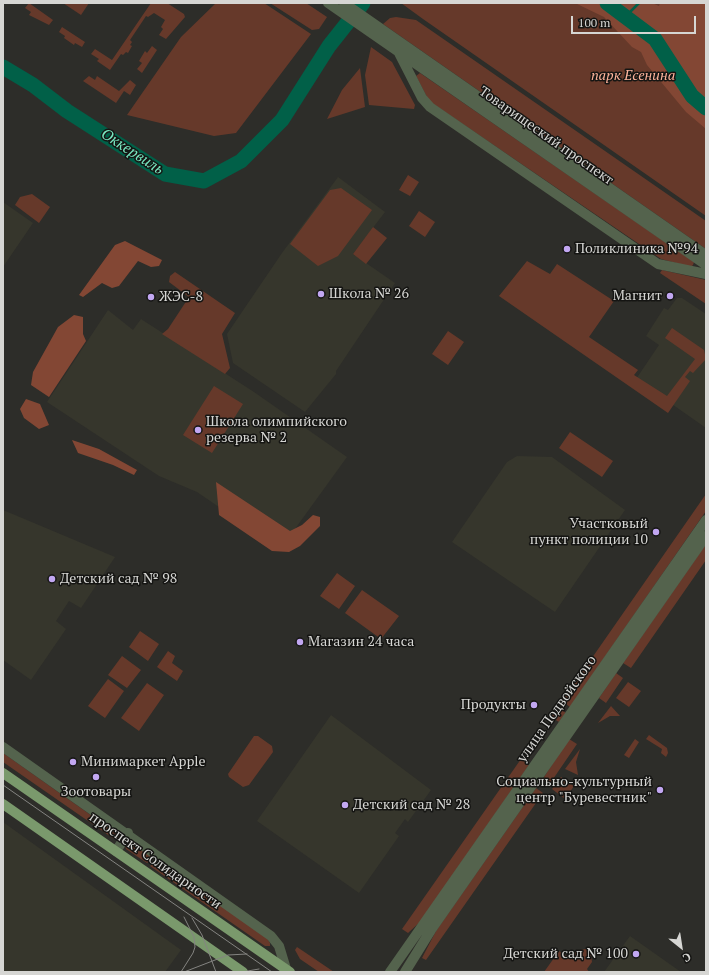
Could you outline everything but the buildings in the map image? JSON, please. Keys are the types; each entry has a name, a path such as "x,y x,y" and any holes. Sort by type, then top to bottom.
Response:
{"main road":[{"name":"проспект Солидарности","path":"3,773 288,971"},
{"path":"3,804 243,972"}],"street":[{"path":"328,3 341,6 371,28"},
{"name":"Товарищеский проспект","path":"371,28 398,51 706,265"},
{"name":"Товарищеский проспект","path":"371,28 706,255"},
{"path":"398,51 422,98 430,107 538,183 658,264 706,274"},
{"name":"улица Подвойского","path":"390,972 706,520"},
{"name":"улица Подвойского","path":"405,972 431,930 706,536"},
{"path":"3,747 271,936 279,946 288,971"},
{"path":"116,851 128,834"}],"shaded area":[{"path":"575,3 652,3 659,6 660,3 706,3 706,129 686,112 647,65 641,52 632,47 604,17"},
{"name":"Школа № 26","path":"338,177 385,212 353,254 395,283 336,371 336,374 305,412 233,363 227,334 282,253"},
{"path":"3,202 33,223 3,267"},
{"path":"125,241 162,260 159,266 151,267 138,261 119,286 112,288 102,283 83,297 79,295 115,245"},
{"path":"677,298 682,298 706,314 706,428 636,379 659,345 646,336 664,308 668,310"},
{"name":"Школа олимпийского резерва № 2","path":"108,310 133,330 141,319 254,392 347,457 287,540 270,542 197,492 159,476 47,402"},
{"path":"74,315 83,317 83,334 86,341 49,397 31,385 33,372 58,327"},
{"path":"26,399 40,404 49,425 39,429 24,418 20,409"},
{"path":"72,440 99,449 137,470 134,475 113,465 78,453"},
{"path":"517,456 552,457 625,510 555,612 452,542 507,462"},
{"path":"216,482 290,531 302,525 313,515 320,517 320,526 300,546 289,552 272,551 219,515"},
{"name":"Детский сад № 98","path":"3,510 115,557 81,608 69,601 56,621 66,629 31,680 3,660"},
{"name":"Детский сад № 28","path":"331,715 431,790 408,822 405,819 395,833 399,836 359,893 257,821"},
{"path":"3,822 181,950 165,972 3,972"},
{"name":"Детский сад № 100","path":"630,936 681,972 604,972"}],"green space":[{"path":"29,3 53,20 49,25 29,15 31,12 25,8"},
{"path":"63,3 89,3 81,15"},
{"path":"151,3 167,3 184,14 185,17 166,39 159,35 163,29 161,27 165,20 154,13 148,17 146,16 130,40 132,42 130,45 132,46 128,53 126,52 123,55 121,54 110,70 97,61 99,59 91,54 95,49 112,60"},
{"path":"216,3 264,3 311,34 236,133 214,136 127,115 181,37"},
{"path":"270,3 306,3 327,17 319,29 312,30"},
{"name":"парк Есенина","path":"401,3 706,3 706,216 423,19"},
{"path":"396,17 416,20 706,221 706,249 383,24 390,18"},
{"path":"62,27 85,42 82,47 75,43 74,45 64,38 65,36 59,32"},
{"path":"152,46 157,50 142,73 137,69 142,63 139,61 145,51 147,53"},
{"path":"371,47 392,62 415,105 414,109 369,105 365,75"},
{"path":"360,68 365,107 327,119 342,90"},
{"path":"420,73 694,262 693,265 691,267 661,259 432,103 428,99 416,76"},
{"path":"89,76 95,80 97,76 119,91 130,80 136,85 130,95 124,91 116,103 83,81"},
{"path":"408,175 419,182 410,196 399,190"},
{"path":"341,188 372,210 338,256 318,266 290,244 330,190"},
{"path":"32,194 50,207 39,223 15,205 20,197"},
{"path":"419,211 435,222 425,237 409,226"},
{"path":"373,227 387,238 366,264 353,254"},
{"path":"527,261 550,274 557,264 614,301 589,337 638,370 634,375 667,396 695,359 665,338 672,328 704,350 706,359 693,373 690,371 685,377 690,381 668,413 499,296"},
{"path":"662,270 706,280 706,304 660,273"},
{"path":"175,272 235,313 222,334 230,368 225,374 162,334 168,329 189,297 169,282 170,276"},
{"path":"448,331 464,342 448,365 432,354"},
{"path":"214,386 243,404 212,453 183,435"},
{"path":"570,432 613,461 602,477 559,448"},
{"path":"706,494 706,511 570,707 562,701"},
{"path":"706,544 706,560 631,668 623,663"},
{"path":"337,573 355,586 339,609 320,596"},
{"path":"362,590 399,616 381,639 345,613"},
{"path":"140,631 159,644 148,661 129,647"},
{"path":"168,651 175,656 172,663 183,671 177,681 157,667"},
{"path":"122,656 141,670 127,688 108,675"},
{"path":"616,673 623,678 606,703 599,698"},
{"path":"108,679 124,691 105,718 88,706"},
{"path":"628,682 641,691 629,707 616,698"},
{"path":"147,683 164,695 139,731 121,718"},
{"path":"611,706 620,716 610,716 598,723"},
{"path":"558,707 566,713 559,722 551,717"},
{"path":"649,735 667,748 668,753 666,757 661,753 662,749 646,739"},
{"path":"254,736 258,736 272,746 273,752 249,785 243,787 229,777 228,774"},
{"path":"569,739 577,744 549,785 542,780"},
{"path":"635,739 639,742 629,758 624,755"},
{"path":"580,749 576,762 578,775 565,769"},
{"path":"3,753 119,835 119,838 114,839 3,762"},
{"path":"521,759 529,765 420,922 408,933 402,929"},
{"path":"561,777 574,786 565,799 552,789"},
{"path":"536,788 543,793 426,960 422,958 436,931"},
{"path":"127,842 130,842 154,858 147,863 126,849 125,845"},
{"path":"157,860 267,938 270,946 265,946 150,866"},
{"path":"297,947 334,972 319,972 300,959 295,950"},
{"path":"590,948 592,962 587,969 589,972 544,972 559,951 570,958 576,951"}],"waterway":[{"name":"Оккервиль","path":"3,67 33,85 67,111 165,174 204,181 241,161 282,120 329,46 363,3"},
{"name":"Оккервиль","path":"607,3 655,39 692,96 706,108"},
{"path":"625,17 639,3"}],"tram line":[{"path":"3,785 272,972"},
{"path":"181,972 195,947 194,937 184,917"},
{"path":"192,918 202,935 216,972"},
{"path":"184,972 228,955 247,954"},
{"path":"242,972 259,969"}],"place":[{"name":"Поликлиника №94","path":"567,249"},
{"name":"Школа № 26","path":"321,294"},
{"name":"Магнит","path":"670,296"},
{"name":"ЖЭС-8","path":"151,297"},
{"name":"Школа олимпийского резерва № 2","path":"198,430"},
{"name":"Участковый пункт полиции 10","path":"656,532"},
{"name":"Детский сад № 98","path":"52,579"},
{"name":"Магазин 24 часа","path":"300,642"},
{"name":"Продукты","path":"534,705"},
{"name":"Минимаркет Apple","path":"73,762"},
{"name":"Зоотовары","path":"96,777"},
{"name":"Социально-культурный центр \"Буревестник\"","path":"660,790"},
{"name":"Детский сад № 28","path":"345,805"},
{"name":"Детский сад № 100","path":"636,954"}]}
